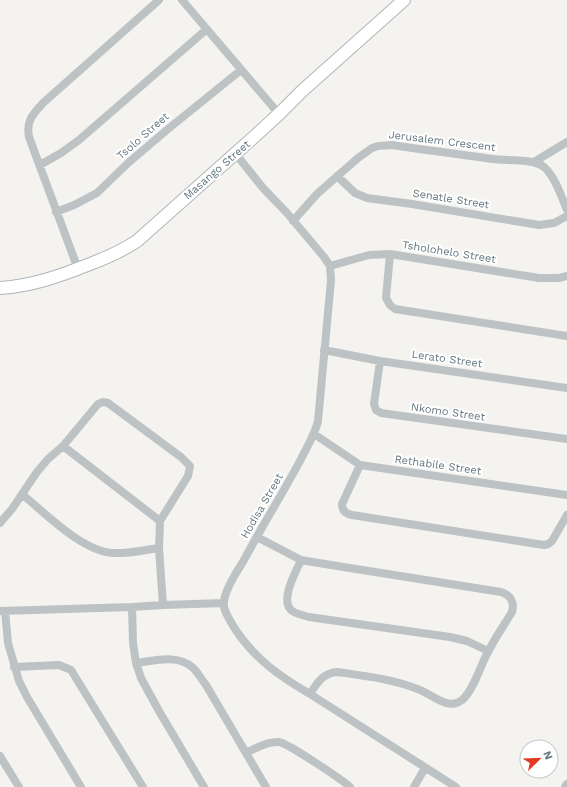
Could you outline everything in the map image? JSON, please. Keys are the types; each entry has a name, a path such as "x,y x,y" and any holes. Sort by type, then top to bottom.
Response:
{"street":[{"path":"78,269 40,165 28,137 28,125 34,112 43,103 159,0"},
{"path":"182,0 279,114"},
{"name":"Masango Street","path":"0,288 41,282 78,269 120,251 137,241 404,0"},
{"path":"40,165 61,153 79,140 207,29"},
{"name":"Tsolo Street","path":"56,212 74,205 97,193 128,163 241,70"},
{"path":"567,142 534,162 547,171 556,185 567,210"},
{"name":"Jerusalem Crescent","path":"293,221 317,194 358,158 372,148 382,145 392,145 495,159 534,162"},
{"path":"235,153 330,266"},
{"name":"Senatle Street","path":"337,176 355,193 367,198 539,225 554,223 567,216"},
{"name":"Tsholohelo Street","path":"330,266 379,253 539,278 559,278 567,276"},
{"path":"390,254 386,298 390,305 395,309 567,336"},
{"name":"Hodisa Street","path":"224,603 235,576 314,434 318,421 331,280 330,266"},
{"name":"Lerato Street","path":"324,350 380,360 567,388"},
{"name":"Nkomo Street","path":"380,360 374,404 376,410 381,413 567,439"},
{"path":"0,523 23,495 41,467 63,446 98,404 103,402 115,407 190,465 188,476 160,521 159,548 164,605"},
{"name":"Rethabile Street","path":"314,434 360,465 567,495"},
{"path":"63,446 160,521"},
{"path":"360,465 342,504 343,510 352,515 548,544 552,541 567,515"},
{"path":"23,495 80,541 96,550 114,553 159,548"},
{"path":"257,537 301,560 501,592 507,594 512,601 512,612 488,651 466,695 462,700 455,704 444,702 425,692 401,683 337,672 332,672 322,678 310,694"},
{"path":"301,560 286,594 288,606 294,613 309,617 450,637 467,641 488,651"},
{"path":"81,787 19,681 8,643 2,611 224,603 227,615 242,639 267,666 456,787"},
{"path":"132,607 136,663 141,678 204,787"},
{"path":"136,663 171,659 181,660 191,666 206,685 266,787"},
{"path":"14,667 59,665 71,670 143,787"},
{"path":"246,753 268,744 279,742 294,750 350,787"},
{"path":"0,756 19,787"},
{"path":"414,787 425,768"}]}
